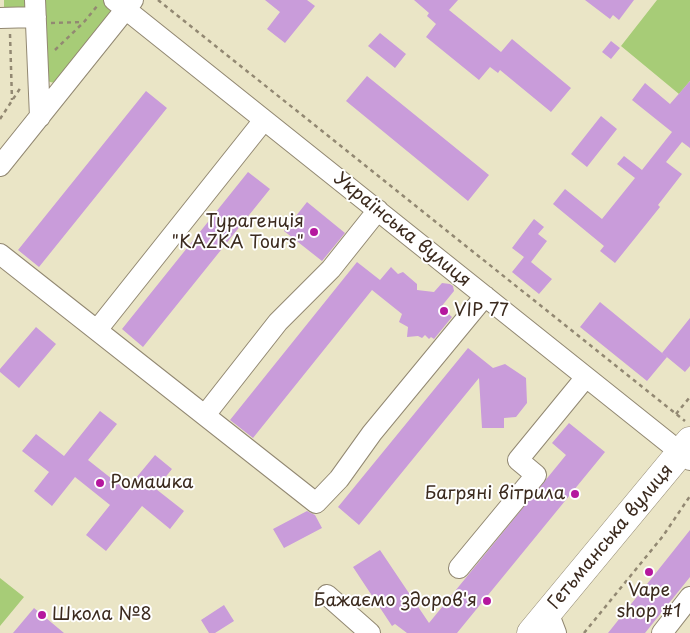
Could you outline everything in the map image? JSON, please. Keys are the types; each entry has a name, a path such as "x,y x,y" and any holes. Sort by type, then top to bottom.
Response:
{"highway":[{"name":"Гетьманська вулиця","path":"531,633 552,622 687,451"}],"street":[{"path":"0,166 40,117 124,3"},
{"name":"Українська вулиця","path":"124,3 264,120 586,377 687,451"},
{"path":"1,18 36,9 40,117"},
{"path":"97,330 264,120"},
{"path":"205,415 278,322 331,270 378,210"},
{"path":"0,254 316,502 339,479 372,433 485,296"},
{"path":"460,568 536,475 518,460 586,377"},
{"path":"326,595 370,633"},
{"path":"662,633 690,597"}],"path":[{"path":"38,66 84,22 102,0"},
{"path":"158,0 690,425"},
{"path":"162,4 166,0"},
{"path":"1,18 2,24 10,24 12,100"},
{"path":"0,119 21,86"},
{"path":"676,414 690,398"},
{"path":"584,633 663,536 690,496"}],"green space":[{"path":"4,0 27,0 28,10 4,10"},
{"path":"40,0 107,0 113,11 55,83 45,78"},
{"path":"657,0 690,0 690,81 679,94 621,46"},
{"path":"0,578 24,597 0,626"}],"building":[{"path":"265,0 307,0 315,6 285,43 267,29 280,12"},
{"path":"414,0 458,0 449,10 501,52 512,39 571,88 551,112 500,70 498,73 490,67 479,80 426,37 436,24 427,16 429,13"},
{"path":"585,0 634,0 619,20 613,15 610,19"},
{"path":"380,33 406,54 395,68 368,46"},
{"path":"611,41 620,48 611,59 602,52"},
{"path":"367,76 489,175 468,201 346,101"},
{"path":"690,81 690,148 682,142 666,162 682,174 658,205 660,207 615,263 600,251 604,246 553,204 565,189 602,219 635,178 617,164 624,156 642,170 672,132 632,100 645,83 670,104"},
{"path":"146,91 167,108 39,267 18,250"},
{"path":"601,116 617,129 587,167 571,154"},
{"path":"248,172 270,189 143,347 122,329"},
{"name":"Турагенція \"KAZKA Tours\"","path":"307,202 345,233 322,261 284,231"},
{"path":"534,219 544,227 538,234 547,241 531,262 552,279 539,294 512,272 524,257 512,248"},
{"path":"357,262 380,280 391,267 398,274 403,272 417,284 417,290 434,292 442,283 450,284 453,286 454,291 441,307 452,317 434,339 431,337 429,339 425,335 422,338 418,336 407,337 408,327 399,322 402,314 372,290 253,438 230,420"},
{"path":"600,302 667,357 647,381 580,327"},
{"path":"690,318 690,366 685,372 662,353"},
{"path":"36,327 56,344 19,388 0,372 0,369"},
{"path":"468,348 493,368 505,364 526,378 527,403 516,417 504,418 504,428 482,428 479,378 359,525 338,507"},
{"name":"Ромашка","path":"100,411 117,424 88,460 126,490 155,455 172,469 156,489 184,511 170,529 142,506 106,551 86,535 110,505 75,477 52,506 34,491 49,472 22,451 36,434 64,456"},
{"path":"569,423 605,452 457,633 407,633 395,624 392,626 353,567 380,550 429,623 566,455 552,443"},
{"path":"307,511 315,515 322,528 284,548 273,529"},
{"path":"690,530 690,577 645,633 608,633"},
{"path":"224,605 234,621 215,633 209,633 201,620"},
{"path":"34,608 64,633 13,633"}],"place":[{"name":"Турагенція \"KAZKA Tours\"","path":"314,232"},
{"name":"VIP 77","path":"444,311"},
{"name":"Ромашка","path":"100,483"},
{"name":"Багряні вітрила","path":"575,494"},
{"name":"Vape shop #1","path":"649,572"},
{"name":"Бажаємо здоров'я","path":"487,601"},
{"name":"Школа №8","path":"42,615"}]}
